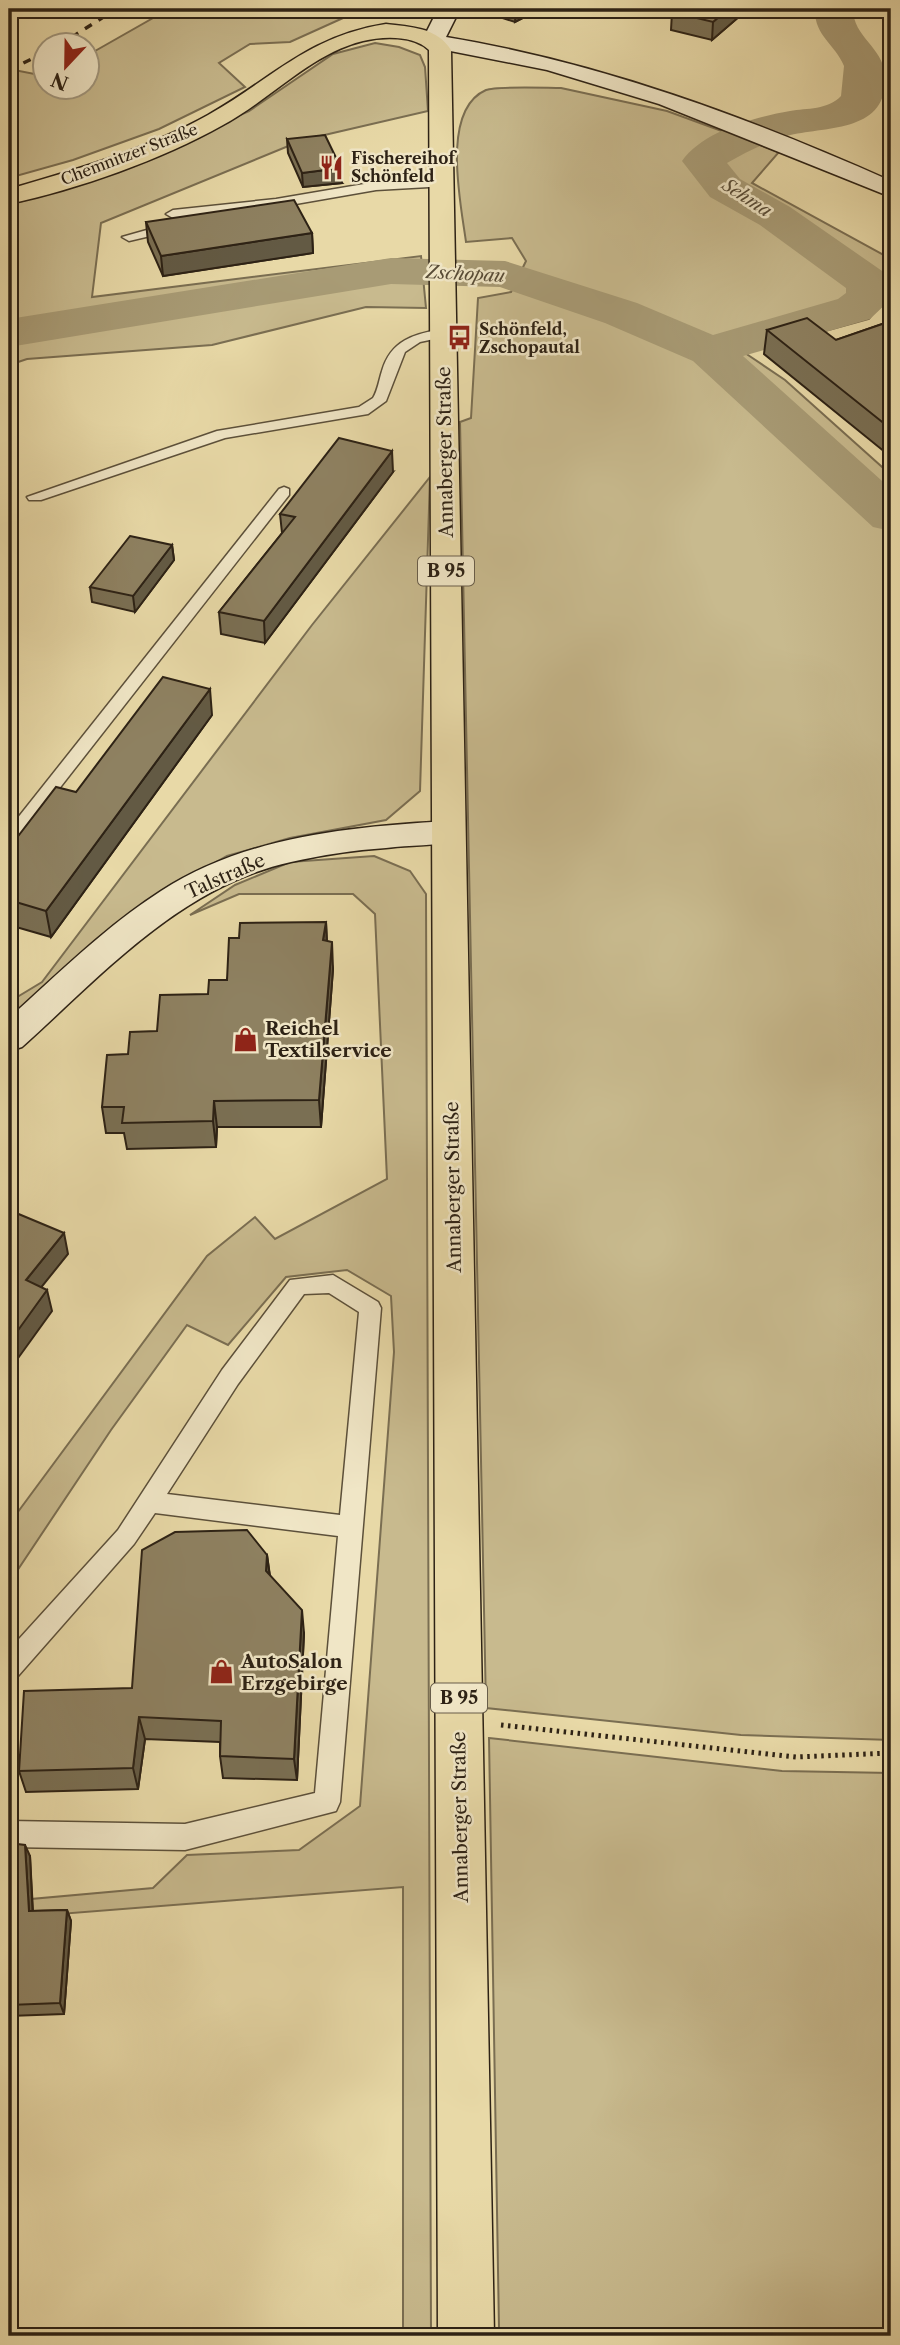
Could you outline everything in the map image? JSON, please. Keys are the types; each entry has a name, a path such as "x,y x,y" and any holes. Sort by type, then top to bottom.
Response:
{"main road":[{"path":"449,9 433,41 507,54 622,84 780,139 891,190"},
{"name":"Chemnitzer Straße","path":"9,197 99,168 215,120 318,52 342,40 385,31 407,32 433,41"},
{"name":"Annaberger Straße","path":"433,41 442,58 466,2336"},
{"name":"Chemnitzer Straße","path":"9,183 113,149 245,100"},
{"name":"Talstraße","path":"9,1038 136,928 200,883 269,856 321,845 449,832"}],"lane":[{"path":"173,214 275,203 376,186 442,183"},
{"path":"129,237 275,203"},
{"path":"35,497 222,434 363,411 379,401 383,394 396,350 443,321"},
{"path":"9,841 284,492"},
{"path":"9,1668 126,1537 230,1377 298,1286 333,1284 370,1308 327,1802 185,1837 9,1834"},
{"path":"149,1502 352,1527"}],"path":[{"path":"459,1720 796,1757 891,1754"}],"shaded area":[{"path":"169,9 363,9 290,42 250,44 219,63 245,87 159,129 73,160 9,178 9,69 32,73 32,102 102,102 102,47"},
{"path":"375,43 399,47 420,55 425,67 428,111 303,140 101,223 92,297 421,256 426,308 366,307 212,345 27,359 9,365 9,205 91,181 249,111 333,54"},
{"path":"561,88 667,111 779,152 752,183 891,259 891,290 869,319 745,353 785,380 891,475 891,1740 741,1735 486,1708 460,422 471,418 478,298 511,292 526,261 512,238 466,242 458,182 458,137 463,117 472,101 486,90"},
{"path":"430,477 420,791 386,820 290,838 227,856 141,905 9,1022 9,1002 42,982 312,625"},
{"path":"374,856 410,871 426,894 431,2336 403,2336 403,1887 9,1918 9,1901 153,1888 187,1855 299,1850 360,1806 394,1352 391,1296 347,1270 286,1277 228,1345 187,1325 111,1430 9,1583 9,1524 207,1256 255,1217 275,1239 387,1179 375,914 353,894 239,894 190,915 235,885 290,862"},
{"path":"489,1738 782,1771 891,1773 891,2336 511,2336 499,2329"}],"building":[{"path":"676,9 728,9 713,22 672,12"},
{"path":"325,135 341,168 302,173 287,139"},
{"path":"294,200 312,233 161,256 146,222"},
{"path":"807,318 836,340 891,321 891,429 767,330"},
{"path":"339,438 392,451 264,621 219,612 295,517 280,514"},
{"path":"130,536 172,545 133,596 90,587"},
{"path":"163,677 210,689 46,911 9,900 9,848 56,787 76,792"},
{"name":"Reichel Textilservice","path":"326,922 323,940 332,942 319,1100 214,1101 213,1121 122,1123 124,1107 102,1107 107,1055 128,1054 130,1032 157,1031 160,995 208,994 209,980 227,980 229,938 239,938 240,923"},
{"path":"9,1210 64,1233 26,1280 47,1290 9,1341"},
{"name":"AutoSalon Erzgebirge","path":"247,1530 267,1555 266,1571 302,1610 294,1759 220,1756 221,1721 139,1717 133,1768 19,1771 24,1691 132,1688 142,1550 175,1532"},
{"path":"9,1843 25,1845 29,1911 67,1910 60,2003 9,2005"}],"waterway":[{"name":"Sehma","path":"710,351 854,309 869,298 869,283 775,216 725,188 703,161 760,132 780,125 829,118 852,109 860,101 864,90 864,66 856,51 839,33 834,23 834,9"},
{"name":"Zschopau","path":"9,333 391,271 505,274 621,313 710,351"},
{"name":"Zschopau","path":"710,351 891,516"}],"railway":[{"path":"80,32 116,9"},
{"path":"9,70 32,59"}],"place":[{"name":"Fischereihof Schönfeld","path":"331,167"},
{"name":"Schönfeld, Zschopautal","path":"459,338"},
{"name":"Reichel Textilservice","path":"245,1039"},
{"name":"AutoSalon Erzgebirge","path":"221,1672"}]}
